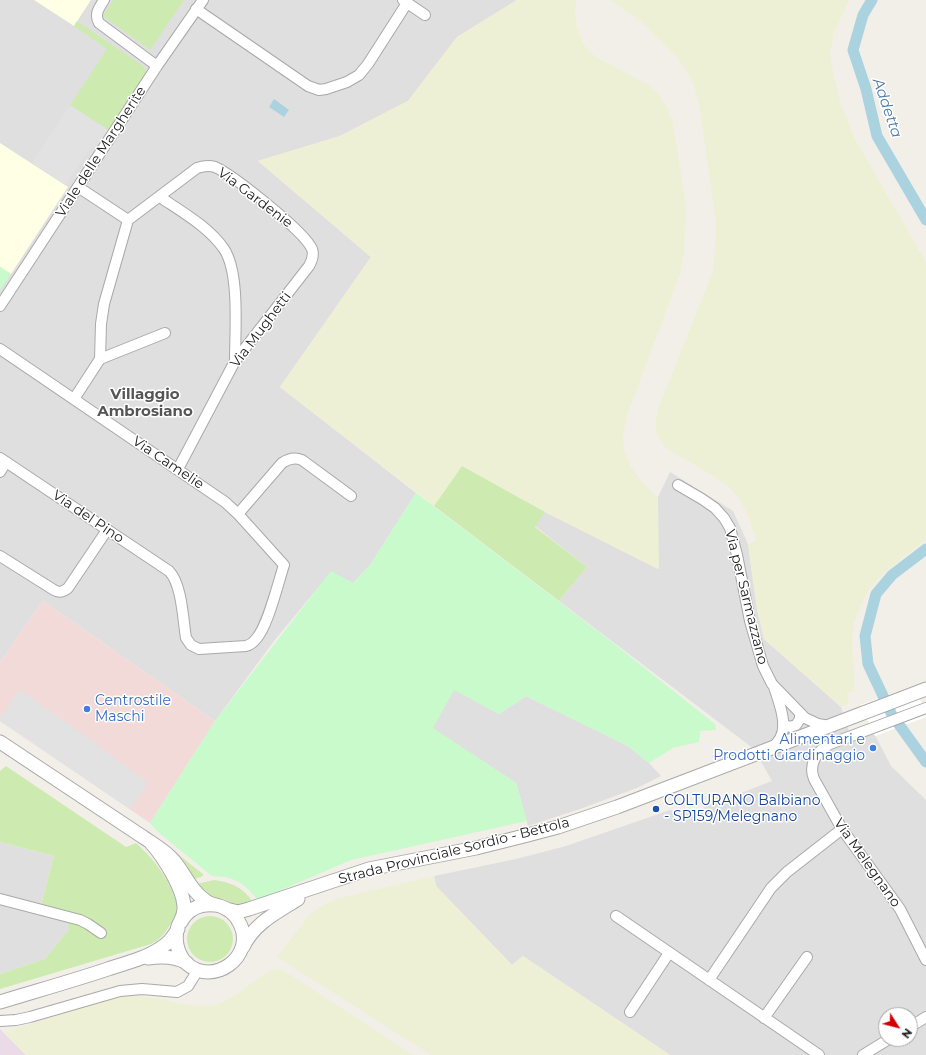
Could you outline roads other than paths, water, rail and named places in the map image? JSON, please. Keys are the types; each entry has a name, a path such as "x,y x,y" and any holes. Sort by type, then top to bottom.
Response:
{"street":[{"path":"104,0 97,12 96,18 99,23 157,66"},
{"name":"Viale delle Margherite","path":"0,306 157,66 203,0"},
{"path":"196,9 308,86 318,90 347,82 359,75 368,64 405,1 425,15"},
{"name":"Via Gardenie","path":"128,220 198,168 208,166 214,167 248,190 294,227 310,245 313,256"},
{"path":"74,399 100,359 101,324 104,304 128,220 78,187"},
{"path":"160,197 208,231 228,255 235,285 234,361"},
{"name":"Via Mughetti","path":"178,469 234,361 307,269 313,256"},
{"path":"100,359 165,333"},
{"name":"Via Camelie","path":"0,349 225,502 238,514 284,565 262,630 256,640 246,646 199,648 191,645 186,638 178,585 174,577"},
{"path":"238,514 282,463 290,458 302,460 351,496"},
{"path":"0,472 3,460"},
{"name":"Via del Pino","path":"3,460 166,569 174,577"},
{"name":"Via per Sarmazzano","path":"678,485 715,508 721,513 728,524 737,554 750,621 763,666 772,684"},
{"path":"0,556 54,590 62,592 68,588 107,530"},
{"path":"772,684 805,718 812,722 831,726"},
{"path":"770,748 782,735 782,719 772,684"},
{"name":"Strada Provinciale Sordio - Bettola","path":"220,907 234,912 244,911 315,888 335,879 369,869 482,846 558,827 617,807 921,691"},
{"path":"791,707 797,711 800,719 796,725 790,727 782,719 786,708 791,707"},
{"name":"Via Melegnano","path":"925,709 826,746 817,754 813,762 813,776 842,829 896,902 926,960"},
{"path":"0,742 172,858 199,895 207,902 220,907 236,917 242,927 243,939 240,952 235,961 224,969 211,972 193,967 176,958 151,958 130,962 0,1002"},
{"path":"708,980 771,888 787,872 842,829"},
{"path":"151,843 159,852 181,894 184,910 176,937 177,947 182,957 193,967"},
{"name":"Strada Provinciale Sordio - Bettola","path":"240,952 248,937 258,926 315,888"},
{"path":"0,899 80,920 101,933"},
{"path":"130,962 162,948 171,940 186,915 194,909 204,905 220,907"},
{"path":"616,916 819,1055"},
{"path":"630,1012 669,953"},
{"path":"764,1018 807,957"},
{"path":"0,1021 30,1017 120,990 142,989 177,992 188,986 193,967"},
{"path":"862,1055 878,1046"}],"water":[{"path":"274,99 289,110 284,117 269,107"}],"waterway":[{"name":"Addetta","path":"872,0 863,15 853,50 866,89 877,136 926,220"},
{"name":"Addetta","path":"926,549 892,575 876,594 865,636 868,664 892,715 926,762"}],"place":[{"name":"Centrostile Maschi","path":"87,709"},
{"name":"Alimentari e Prodotti Giardinaggio","path":"873,748"},
{"name":"COLTURANO Balbiano - SP159/Melegnano","path":"656,809"}],"district":[{"name":"Villaggio Ambrosiano","path":"145,404"}]}
